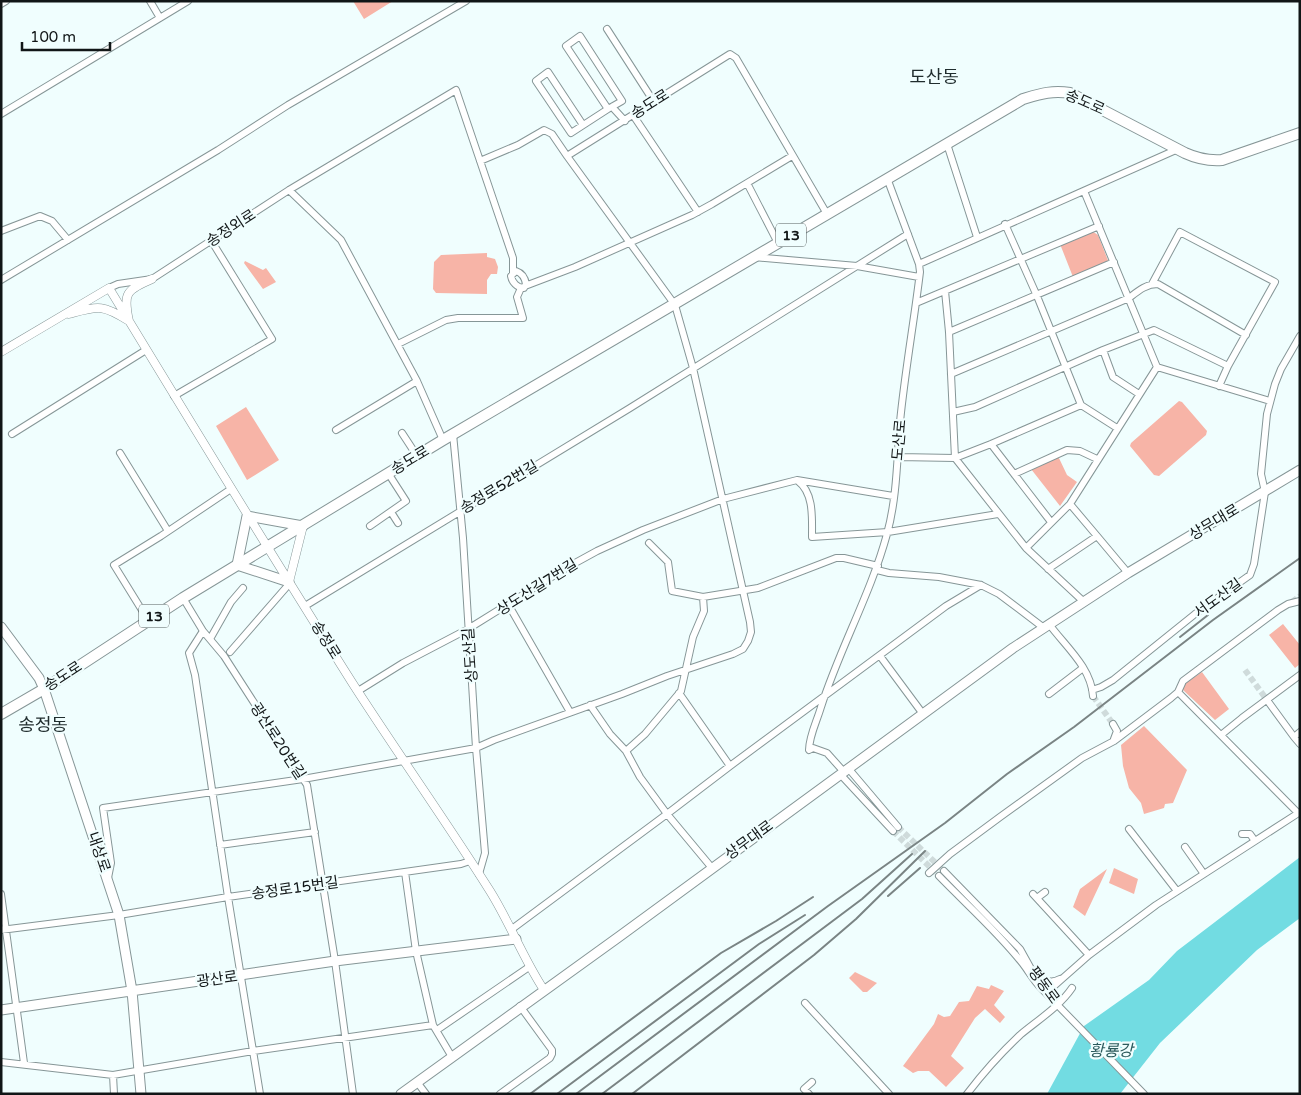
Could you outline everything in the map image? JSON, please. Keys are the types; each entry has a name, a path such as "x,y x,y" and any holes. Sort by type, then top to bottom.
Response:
{"main road":[{"name":"송도로","path":"1,714 44,689 183,598 388,473 1023,99 1046,92 1070,93 1178,149 1197,158 1210,161 1222,160 1300,133"},
{"name":"상무대로","path":"400,1094 1013,648 1128,573 1300,470"},
{"path":"290,583 237,565 247,516 303,526"},
{"name":"내상로","path":"1,627 39,678 44,689 120,915 132,991 141,1094"},
{"name":"광산로","path":"1,1010 335,961 516,939"}],"street":[{"path":"1,4 6,1"},
{"path":"150,1 160,18"},
{"path":"1,114 188,1"},
{"path":"1,280 218,150 288,105 466,1"},
{"path":"607,29 654,102"},
{"path":"583,125 548,72 536,81 571,133 583,125 611,108 622,101 580,36 566,46 611,108 625,121"},
{"name":"송도로","path":"567,156 730,54 736,58 827,214"},
{"name":"송정외로","path":"1,352 109,288 118,284 152,279 289,190 456,90 480,161"},
{"path":"633,116 698,212"},
{"path":"108,878 111,863 103,808 303,779 476,748 685,670 739,652 748,641 751,632 750,622 693,368 676,305 630,243 550,132 544,130 508,150 480,161 513,258 512,281 523,287 630,243 698,212 792,156"},
{"path":"947,144 977,237"},
{"path":"919,264 1178,149"},
{"name":"도산로","path":"844,771 826,753 813,748 810,750 810,742 825,696 856,615 877,568 888,532 898,457 900,420 919,277 919,264 887,178"},
{"path":"747,183 778,242"},
{"path":"289,190 341,240 417,381 443,440"},
{"path":"1084,191 1157,367 1270,401"},
{"path":"1,231 40,216 52,221 68,240"},
{"path":"1006,224 1081,406 1117,428"},
{"path":"916,303 1098,226"},
{"path":"1152,284 1180,232 1275,282 1228,366 1219,386"},
{"name":"송정로52번길","path":"305,606 908,234"},
{"path":"174,396 272,340 214,245"},
{"path":"753,257 856,266 919,277"},
{"path":"949,332 1114,262"},
{"path":"398,344 446,320 458,318 523,318 517,297 525,280 516,271 513,273"},
{"path":"129,321 125,302 128,292 135,286 152,279"},
{"path":"950,374 1129,298 1152,284 1158,284 1246,335"},
{"name":"송정로","path":"109,288 267,548 358,691 480,874 544,990"},
{"path":"945,291 949,332 955,458 1026,548 1084,602"},
{"path":"60,317 97,307 107,309 129,321"},
{"path":"953,412 975,407 1103,350 1154,330 1228,366"},
{"name":"서도산길","path":"1084,668 1089,678 1092,693 1113,680 1195,614 1250,575 1254,564 1264,492 1261,474 1267,414 1280,370 1300,336"},
{"path":"12,434 146,350"},
{"path":"1103,350 1113,377 1139,394"},
{"path":"1026,548 1070,504 1157,367"},
{"path":"336,430 417,381"},
{"path":"898,457 955,458 1081,406"},
{"path":"402,433 417,456"},
{"name":"상도산길","path":"453,434 485,853 480,874"},
{"path":"991,444 1051,522"},
{"path":"1014,474 1067,450 1080,451 1097,459"},
{"path":"120,453 168,531"},
{"path":"370,526 406,501 388,473"},
{"path":"797,480 805,488 810,502 812,536 888,532 998,514"},
{"path":"797,480 893,496"},
{"name":"상도산길7번길","path":"358,691 403,663 468,629 566,568 608,545 723,499 797,480"},
{"path":"148,620 114,564 231,489"},
{"path":"1070,504 1128,573"},
{"path":"391,512 398,523"},
{"path":"230,652 290,583 303,526"},
{"path":"1048,569 1097,536"},
{"path":"649,543 668,562 672,592 703,596 769,585 836,558 844,558 877,568 981,584 1047,626 1084,668 1049,694"},
{"path":"512,929 946,606 981,584"},
{"path":"210,639 231,602 243,588"},
{"path":"626,751 645,734 679,693 684,683 685,670 697,626 704,611 703,596"},
{"name":"광산로20번길","path":"183,598 203,631 224,656 303,779 309,793 353,1094"},
{"path":"929,873 943,860 1000,817 1077,762 1114,741 1178,692 1183,681 1290,603 1300,601"},
{"path":"508,604 570,712"},
{"path":"203,631 189,653 195,675 240,975 260,1094"},
{"path":"880,656 923,714"},
{"path":"1221,735 1300,675"},
{"path":"1047,992 1088,955 1177,891 1299,813 1178,692"},
{"path":"679,693 730,766"},
{"path":"1267,700 1297,734 1300,744"},
{"path":"590,705 610,734 626,751 640,777 667,814 712,868"},
{"path":"1113,724 1117,731 1114,741"},
{"path":"844,771 895,829 844,771"},
{"path":"1129,829 1177,891"},
{"path":"220,845 315,832"},
{"path":"1242,834 1250,834 1255,841"},
{"path":"1185,847 1204,874"},
{"name":"송정로15번길","path":"4,930 120,915 228,897 461,864 470,860"},
{"path":"405,872 416,951 435,1027 452,1057"},
{"name":"평동로","path":"1047,992 1033,979 1023,964 942,873 1020,949 1032,968 1032,973 1047,992 1144,1094"},
{"path":"1045,892 1035,896 1088,955"},
{"path":"1,894 4,930 24,1063"},
{"path":"1,1062 24,1063 113,1075 139,1069 253,1051 435,1027 530,967"},
{"path":"1032,968 1047,982 1055,982 1063,977"},
{"path":"968,1094 982,1074 1019,1037 1060,1007 1072,988"},
{"path":"805,1003 884,1092"},
{"path":"500,1094 550,1058 552,1054 552,1050 520,1006"},
{"path":"113,1075 114,1094"},
{"path":"418,1082 426,1094"},
{"path":"809,1094 804,1089 812,1082"}],"shaded area":[{"path":"353,1 393,1 364,19"},
{"path":"1092,231 1098,235 1109,263 1073,277 1060,244"},
{"path":"487,253 487,257 495,259 498,267 497,274 491,274 487,280 487,294 436,293 433,289 434,262 441,255"},
{"path":"245,261 263,270 266,268 276,282 263,289 244,263"},
{"path":"1179,401 1182,402 1207,431 1206,435 1159,476 1154,475 1130,446 1131,443"},
{"path":"246,407 279,460 247,480 216,426"},
{"path":"1058,456 1067,475 1077,482 1060,506 1031,469"},
{"path":"1283,624 1300,645 1300,664 1295,668 1269,635"},
{"path":"1202,672 1229,709 1215,720 1183,690 1184,684"},
{"path":"1144,726 1187,770 1173,803 1165,804 1164,808 1144,814 1141,803 1129,788 1123,766 1121,745"},
{"path":"1114,868 1138,879 1134,894 1109,883"},
{"path":"1107,869 1085,916 1073,907 1080,889"},
{"path":"855,972 877,983 867,992 863,992 849,978"},
{"path":"991,985 1004,991 994,1005 1005,1017 1000,1023 985,1009 975,1018 951,1056 964,1068 946,1087 929,1071 913,1073 903,1066 934,1024 938,1014 944,1017 950,1016 959,1002 969,1001 977,986 989,989"}],"water":[{"name":"황룡강","path":"1300,857 1300,918 1257,950 1160,1043 1120,1094 1047,1094 1084,1026 1149,980 1177,951"}],"tunnel":[{"path":"1292,602 1300,596"},
{"path":"1245,670 1267,700"},
{"path":"1093,696 1113,724"},
{"path":"898,827 944,871"},
{"path":"893,831 939,876"}],"railway":[{"path":"576,1094 828,906 945,823 1007,774 1074,727 1213,620 1300,558"},
{"path":"1180,637 1208,615"},
{"path":"632,1094 814,955 856,919 925,851"},
{"path":"602,1094 862,899 912,854"},
{"path":"888,896 920,868"},
{"path":"530,1094 721,953 813,897"},
{"path":"557,1094 759,944 805,915"}],"district":[{"name":"도산동","path":"934,77"},
{"name":"송정동","path":"43,725"}]}
